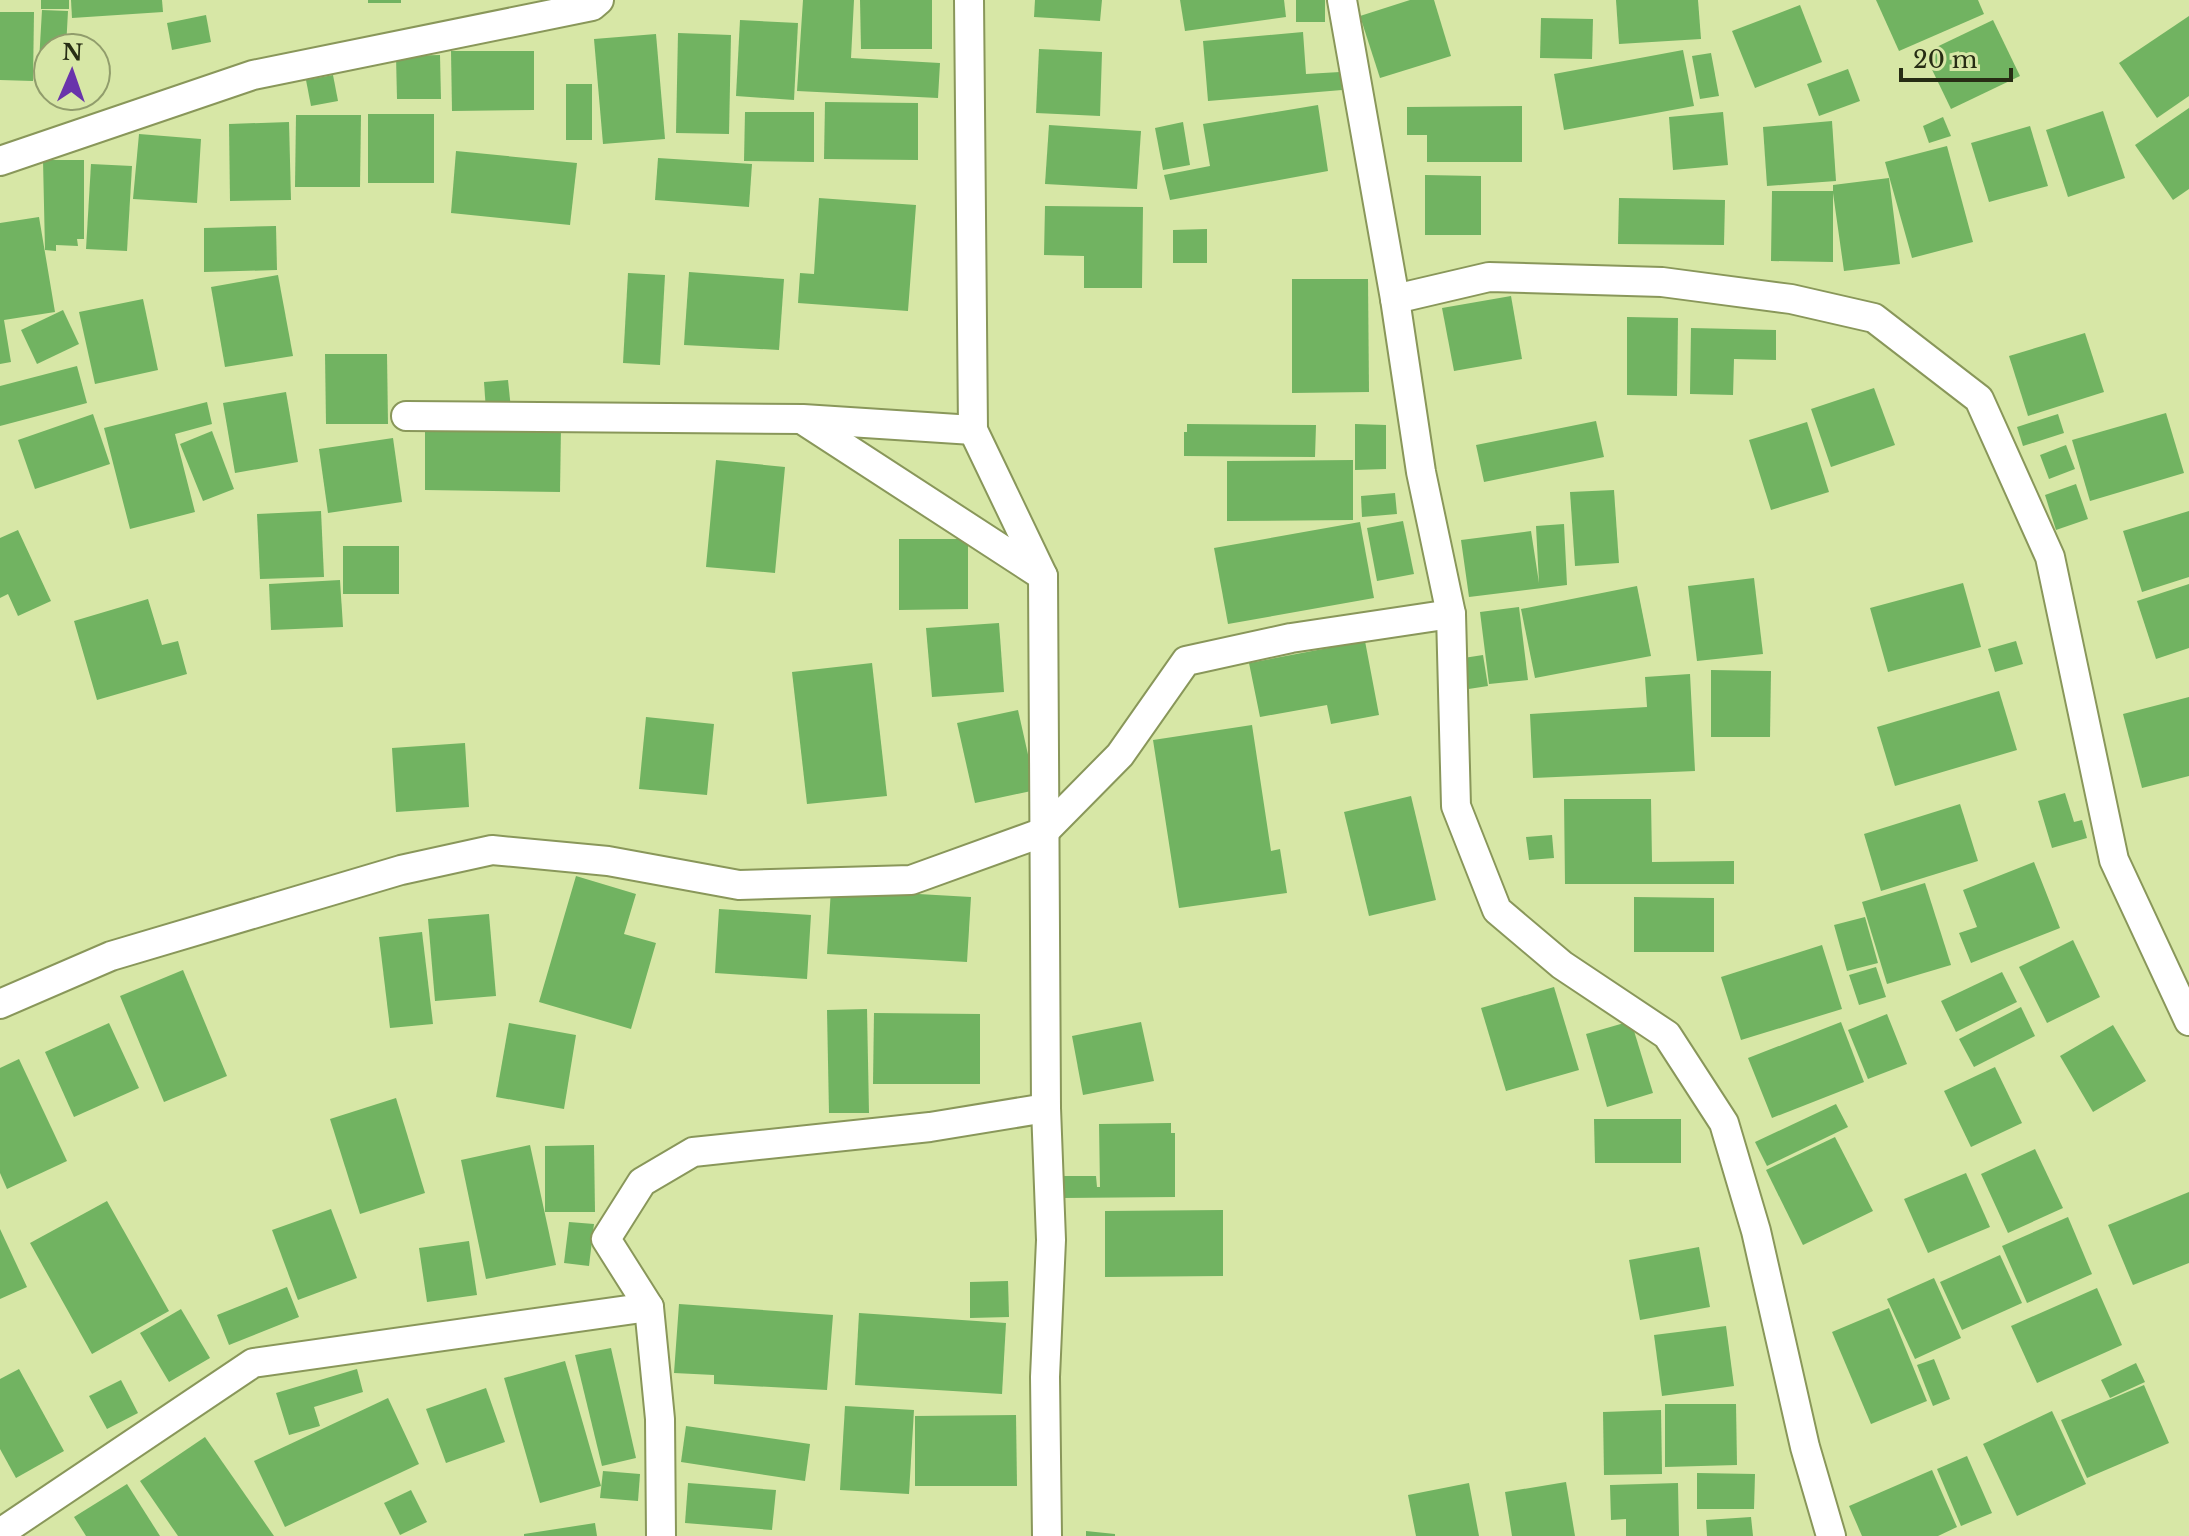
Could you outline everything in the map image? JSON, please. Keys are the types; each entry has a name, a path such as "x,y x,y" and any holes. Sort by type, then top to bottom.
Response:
{"street":[{"path":"0,161 253,75 592,6 599,0"},
{"path":"969,0 973,430 1043,576 1046,1108 1051,1240 1045,1377 1047,1536"},
{"path":"1342,0 1395,299 1421,472 1451,614 1456,806 1497,910 1562,965 1667,1035 1724,1123 1756,1231 1805,1447 1831,1536"},
{"path":"1395,299 1489,277 1662,282 1791,299 1874,318 1979,399 2050,557 2114,860 2189,1021"},
{"path":"406,416 803,419 973,430"},
{"path":"803,419 1043,576"},
{"path":"0,1004 111,956 401,870 492,850 608,861 739,885 911,880 1044,832 1120,755 1186,661 1291,638 1451,614"},
{"path":"661,1536 660,1419 649,1307 606,1239 642,1182 693,1152 930,1127 1046,1108"},
{"path":"0,1533 253,1363 649,1307"}],"building":[{"path":"41,0 69,0 69,9 41,9"},
{"path":"71,0 162,0 163,12 72,18"},
{"path":"368,0 401,0 401,3 368,3"},
{"path":"803,0 854,0 851,58 940,63 938,98 797,91"},
{"path":"860,0 932,0 932,49 861,49"},
{"path":"1035,0 1102,0 1100,21 1034,17"},
{"path":"1180,0 1284,0 1286,17 1185,31"},
{"path":"1296,0 1325,0 1325,22 1296,22"},
{"path":"1410,0 1434,0 1451,56 1380,78 1360,16"},
{"path":"1616,0 1698,0 1701,39 1619,44"},
{"path":"1876,0 1978,0 1984,14 1899,51"},
{"path":"1800,5 1822,62 1755,88 1732,31"},
{"path":"42,10 68,11 67,32 41,32"},
{"path":"0,12 34,12 32,81 0,80"},
{"path":"206,15 211,42 172,50 167,23"},
{"path":"2189,16 2189,96 2157,118 2119,63"},
{"path":"1541,18 1593,19 1592,59 1540,58"},
{"path":"740,20 798,23 794,100 736,96"},
{"path":"1993,20 2020,76 1951,109 1924,53"},
{"path":"1303,32 1306,74 1340,72 1342,90 1208,101 1203,41"},
{"path":"678,33 731,35 729,134 676,133"},
{"path":"656,34 665,139 603,144 594,39"},
{"path":"1039,49 1102,52 1100,116 1036,113"},
{"path":"1683,50 1694,106 1564,130 1554,74"},
{"path":"451,51 534,51 534,110 452,111"},
{"path":"1711,53 1719,96 1700,99 1692,56"},
{"path":"440,55 441,99 397,99 396,56"},
{"path":"1848,69 1860,101 1819,116 1807,84"},
{"path":"333,75 338,101 311,106 306,80"},
{"path":"566,84 592,84 592,140 566,140"},
{"path":"825,102 918,103 918,160 824,159"},
{"path":"1318,105 1328,171 1170,200 1164,175 1210,166 1203,124"},
{"path":"1522,106 1522,162 1427,162 1427,135 1407,135 1407,107"},
{"path":"2189,108 2189,189 2173,200 2135,145"},
{"path":"2103,111 2125,178 2068,197 2046,130"},
{"path":"745,112 814,112 814,162 744,161"},
{"path":"1723,112 1728,165 1673,170 1669,117"},
{"path":"368,114 434,114 434,183 368,183"},
{"path":"296,115 361,115 360,187 295,187"},
{"path":"1943,117 1951,136 1929,143 1923,126"},
{"path":"1832,121 1836,181 1767,186 1763,127"},
{"path":"289,122 291,200 230,201 229,124"},
{"path":"1183,122 1190,165 1163,170 1155,128"},
{"path":"1049,125 1141,131 1137,189 1045,184"},
{"path":"2030,126 2048,186 1989,202 1971,143"},
{"path":"139,134 201,139 197,203 133,199"},
{"path":"1947,146 1973,242 1912,258 1885,162"},
{"path":"456,151 577,163 570,225 451,213"},
{"path":"658,158 752,164 749,207 655,200"},
{"path":"43,160 84,160 84,239 77,239 78,246 56,245 56,251 45,250"},
{"path":"91,164 132,166 127,251 86,249"},
{"path":"1425,175 1481,176 1481,235 1425,235"},
{"path":"1889,178 1900,264 1844,271 1833,193 1833,262 1771,261 1772,191 1833,191 1833,185"},
{"path":"819,198 916,205 908,311 798,303 800,273 814,274"},
{"path":"1619,198 1725,200 1724,245 1618,244"},
{"path":"1045,206 1143,207 1142,288 1084,288 1084,256 1044,255"},
{"path":"39,217 55,312 4,320 11,362 0,364 0,223"},
{"path":"276,226 277,270 204,272 204,228"},
{"path":"1207,229 1207,263 1173,263 1173,230"},
{"path":"689,272 784,279 779,350 684,345"},
{"path":"628,273 665,275 660,365 623,363"},
{"path":"278,275 293,356 225,367 211,287"},
{"path":"1292,279 1368,279 1369,392 1292,393"},
{"path":"1511,296 1522,359 1454,371 1442,308"},
{"path":"143,299 158,370 95,384 79,312"},
{"path":"63,310 79,344 37,364 21,330"},
{"path":"1627,317 1678,318 1677,396 1627,395"},
{"path":"1691,328 1776,330 1776,360 1734,359 1733,395 1690,394"},
{"path":"2085,333 2104,392 2028,416 2009,356"},
{"path":"325,354 387,354 388,424 326,424"},
{"path":"77,366 87,403 0,426 0,386"},
{"path":"508,380 511,409 486,411 484,382"},
{"path":"1874,388 1895,445 1831,467 1811,409"},
{"path":"286,392 298,462 235,473 223,403"},
{"path":"207,402 212,424 175,434 195,512 130,529 104,428"},
{"path":"2166,413 2184,473 2090,501 2072,440"},
{"path":"93,414 110,464 35,489 18,440"},
{"path":"2058,414 2064,433 2023,446 2017,427"},
{"path":"1596,421 1604,457 1484,482 1476,445"},
{"path":"1807,422 1829,492 1771,510 1749,440"},
{"path":"425,424 561,426 560,492 425,490"},
{"path":"1187,424 1316,425 1315,457 1184,456"},
{"path":"1355,424 1386,425 1386,469 1355,470"},
{"path":"212,431 234,489 203,501 180,444"},
{"path":"393,438 402,502 328,513 319,449"},
{"path":"2066,445 2075,469 2049,479 2040,455"},
{"path":"716,460 785,467 775,573 706,567"},
{"path":"1353,460 1353,520 1227,521 1227,461"},
{"path":"2076,484 2088,519 2056,530 2045,495"},
{"path":"1614,490 1619,563 1575,566 1570,492"},
{"path":"1395,493 1397,514 1362,517 1361,496"},
{"path":"321,511 324,577 260,579 257,514"},
{"path":"2189,511 2189,577 2142,592 2123,531"},
{"path":"1403,521 1414,574 1377,581 1367,528"},
{"path":"1360,522 1374,598 1228,624 1214,548"},
{"path":"1564,524 1567,585 1469,597 1461,540 1531,531 1539,583 1536,526"},
{"path":"18,530 51,601 18,616 8,594 0,598 0,538"},
{"path":"899,539 968,539 968,609 899,610"},
{"path":"343,546 399,546 399,594 343,594"},
{"path":"1754,578 1763,654 1697,661 1688,586"},
{"path":"340,580 343,627 271,630 269,584"},
{"path":"1963,583 1981,647 1888,672 1870,608"},
{"path":"2189,584 2189,648 2156,659 2137,601"},
{"path":"1637,586 1651,656 1535,678 1521,609"},
{"path":"148,599 162,645 178,641 187,674 97,700 74,621"},
{"path":"1519,607 1528,680 1489,684 1480,612"},
{"path":"999,623 1004,692 932,697 926,628"},
{"path":"1365,641 1379,715 1331,724 1327,705 1260,717 1249,663"},
{"path":"2016,641 2023,664 1995,672 1988,649"},
{"path":"1483,655 1488,686 1462,690 1457,659"},
{"path":"872,663 887,796 807,804 792,672"},
{"path":"1711,670 1771,671 1770,737 1711,737"},
{"path":"1690,674 1695,771 1533,778 1530,714 1647,707 1645,677"},
{"path":"1999,691 2017,750 1895,786 1877,727"},
{"path":"2189,697 2189,776 2142,788 2123,714"},
{"path":"1018,710 1036,790 975,803 957,723"},
{"path":"646,717 714,724 707,795 639,789"},
{"path":"1252,725 1271,851 1280,849 1287,893 1179,908 1153,740"},
{"path":"465,743 469,807 396,812 392,748"},
{"path":"2065,793 2074,822 2082,820 2087,838 2052,848 2038,801"},
{"path":"1411,796 1436,900 1369,916 1344,812"},
{"path":"1564,799 1651,799 1652,862 1734,861 1734,884 1565,884"},
{"path":"1960,804 1978,861 1881,891 1864,834"},
{"path":"1552,835 1554,858 1529,860 1526,837"},
{"path":"2034,862 2060,928 1971,963 1959,933 1977,927 1963,890"},
{"path":"576,876 636,894 624,934 656,943 631,1029 539,1002"},
{"path":"1925,883 1951,965 1887,984 1862,902"},
{"path":"831,889 971,897 967,962 827,954"},
{"path":"1634,897 1714,898 1714,952 1634,952"},
{"path":"719,909 811,915 807,979 715,973"},
{"path":"489,914 496,996 435,1001 428,919"},
{"path":"1865,917 1878,963 1847,971 1834,925"},
{"path":"422,932 433,1024 390,1028 379,937"},
{"path":"2073,940 2100,997 2047,1023 2019,967"},
{"path":"1822,945 1842,1009 1741,1040 1721,977"},
{"path":"1876,967 1886,997 1859,1005 1849,975"},
{"path":"183,970 227,1076 164,1102 120,996"},
{"path":"2002,972 2017,1002 1956,1032 1941,1001"},
{"path":"1554,987 1579,1070 1506,1091 1481,1008"},
{"path":"2021,1007 2035,1036 1974,1067 1959,1039"},
{"path":"867,1009 869,1113 829,1113 827,1010"},
{"path":"874,1013 980,1014 980,1084 873,1084"},
{"path":"1887,1014 1907,1064 1868,1079 1848,1030"},
{"path":"1631,1021 1653,1093 1607,1107 1586,1034"},
{"path":"1141,1022 1154,1081 1083,1095 1072,1036"},
{"path":"1841,1022 1864,1082 1772,1118 1748,1058"},
{"path":"109,1023 139,1088 74,1117 45,1052"},
{"path":"509,1023 576,1035 564,1109 496,1097"},
{"path":"2113,1025 2146,1081 2093,1112 2060,1056"},
{"path":"19,1059 67,1161 7,1189 0,1173 0,1068"},
{"path":"1995,1067 2022,1123 1971,1147 1944,1091"},
{"path":"396,1098 425,1193 360,1214 330,1119"},
{"path":"1836,1104 1848,1127 1767,1166 1755,1142"},
{"path":"1594,1119 1681,1119 1681,1163 1595,1163"},
{"path":"1171,1123 1171,1133 1175,1133 1175,1197 1063,1198 1063,1176 1096,1176 1097,1187 1100,1187 1099,1124"},
{"path":"1835,1137 1873,1211 1803,1245 1766,1170"},
{"path":"530,1145 556,1265 486,1279 461,1160"},
{"path":"594,1145 595,1212 545,1212 545,1146"},
{"path":"2035,1149 2063,1208 2008,1233 1981,1174"},
{"path":"1966,1173 1990,1227 1928,1253 1904,1199"},
{"path":"2189,1192 2189,1263 2133,1285 2108,1225"},
{"path":"107,1201 169,1311 92,1354 30,1243"},
{"path":"331,1209 357,1278 298,1300 272,1230"},
{"path":"1223,1210 1223,1276 1105,1277 1105,1211"},
{"path":"2068,1217 2092,1274 2027,1303 2002,1246"},
{"path":"569,1222 594,1224 589,1266 564,1263"},
{"path":"0,1229 27,1287 0,1299"},
{"path":"469,1241 477,1295 427,1302 419,1248"},
{"path":"1699,1247 1710,1307 1640,1320 1629,1260"},
{"path":"2000,1255 2022,1303 1962,1330 1940,1282"},
{"path":"1934,1278 1961,1338 1915,1359 1887,1299"},
{"path":"1008,1281 1009,1317 970,1318 970,1282"},
{"path":"287,1287 299,1317 229,1345 217,1315"},
{"path":"2097,1288 2122,1345 2037,1383 2011,1326"},
{"path":"679,1304 833,1315 827,1390 714,1384 714,1375 674,1373"},
{"path":"1889,1308 1927,1401 1871,1424 1832,1332"},
{"path":"181,1309 210,1358 169,1382 140,1333"},
{"path":"859,1313 1006,1323 1002,1394 855,1385"},
{"path":"1726,1326 1734,1386 1662,1396 1654,1335"},
{"path":"611,1348 636,1458 602,1466 575,1355"},
{"path":"1934,1359 1950,1399 1933,1406 1917,1365"},
{"path":"565,1361 601,1486 540,1503 504,1378"},
{"path":"2136,1363 2145,1382 2110,1398 2101,1380"},
{"path":"19,1369 64,1451 16,1478 0,1449 0,1379"},
{"path":"357,1369 363,1392 314,1407 320,1426 289,1435 276,1393"},
{"path":"121,1380 138,1413 107,1429 89,1396"},
{"path":"2144,1385 2169,1443 2087,1478 2061,1420"},
{"path":"486,1388 505,1442 446,1463 426,1409"},
{"path":"388,1398 419,1464 285,1527 254,1461"},
{"path":"1665,1404 1736,1404 1737,1465 1665,1467"},
{"path":"845,1406 914,1410 909,1494 840,1490"},
{"path":"1661,1410 1662,1474 1604,1475 1603,1412"},
{"path":"2052,1411 2086,1484 2017,1516 1983,1444"},
{"path":"1016,1415 1017,1486 915,1486 915,1416"},
{"path":"686,1426 810,1444 805,1481 681,1462"},
{"path":"205,1437 274,1536 178,1536 140,1481"},
{"path":"1967,1456 1992,1513 1961,1526 1937,1469"},
{"path":"1932,1470 1957,1527 1938,1536 1862,1536 1849,1506"},
{"path":"603,1471 640,1474 638,1501 600,1498"},
{"path":"1697,1473 1755,1474 1754,1509 1697,1509"},
{"path":"1566,1482 1575,1536 1512,1536 1505,1492"},
{"path":"688,1483 776,1490 772,1530 685,1523"},
{"path":"1469,1483 1479,1536 1416,1536 1408,1495"},
{"path":"1678,1483 1679,1536 1626,1536 1626,1519 1611,1520 1610,1485"},
{"path":"127,1484 160,1536 86,1536 74,1517"},
{"path":"411,1490 427,1522 400,1535 384,1503"},
{"path":"1751,1517 1753,1536 1707,1536 1706,1520"},
{"path":"595,1523 597,1536 524,1536 524,1534"},
{"path":"1086,1531 1115,1534 1115,1536 1086,1536"}]}
